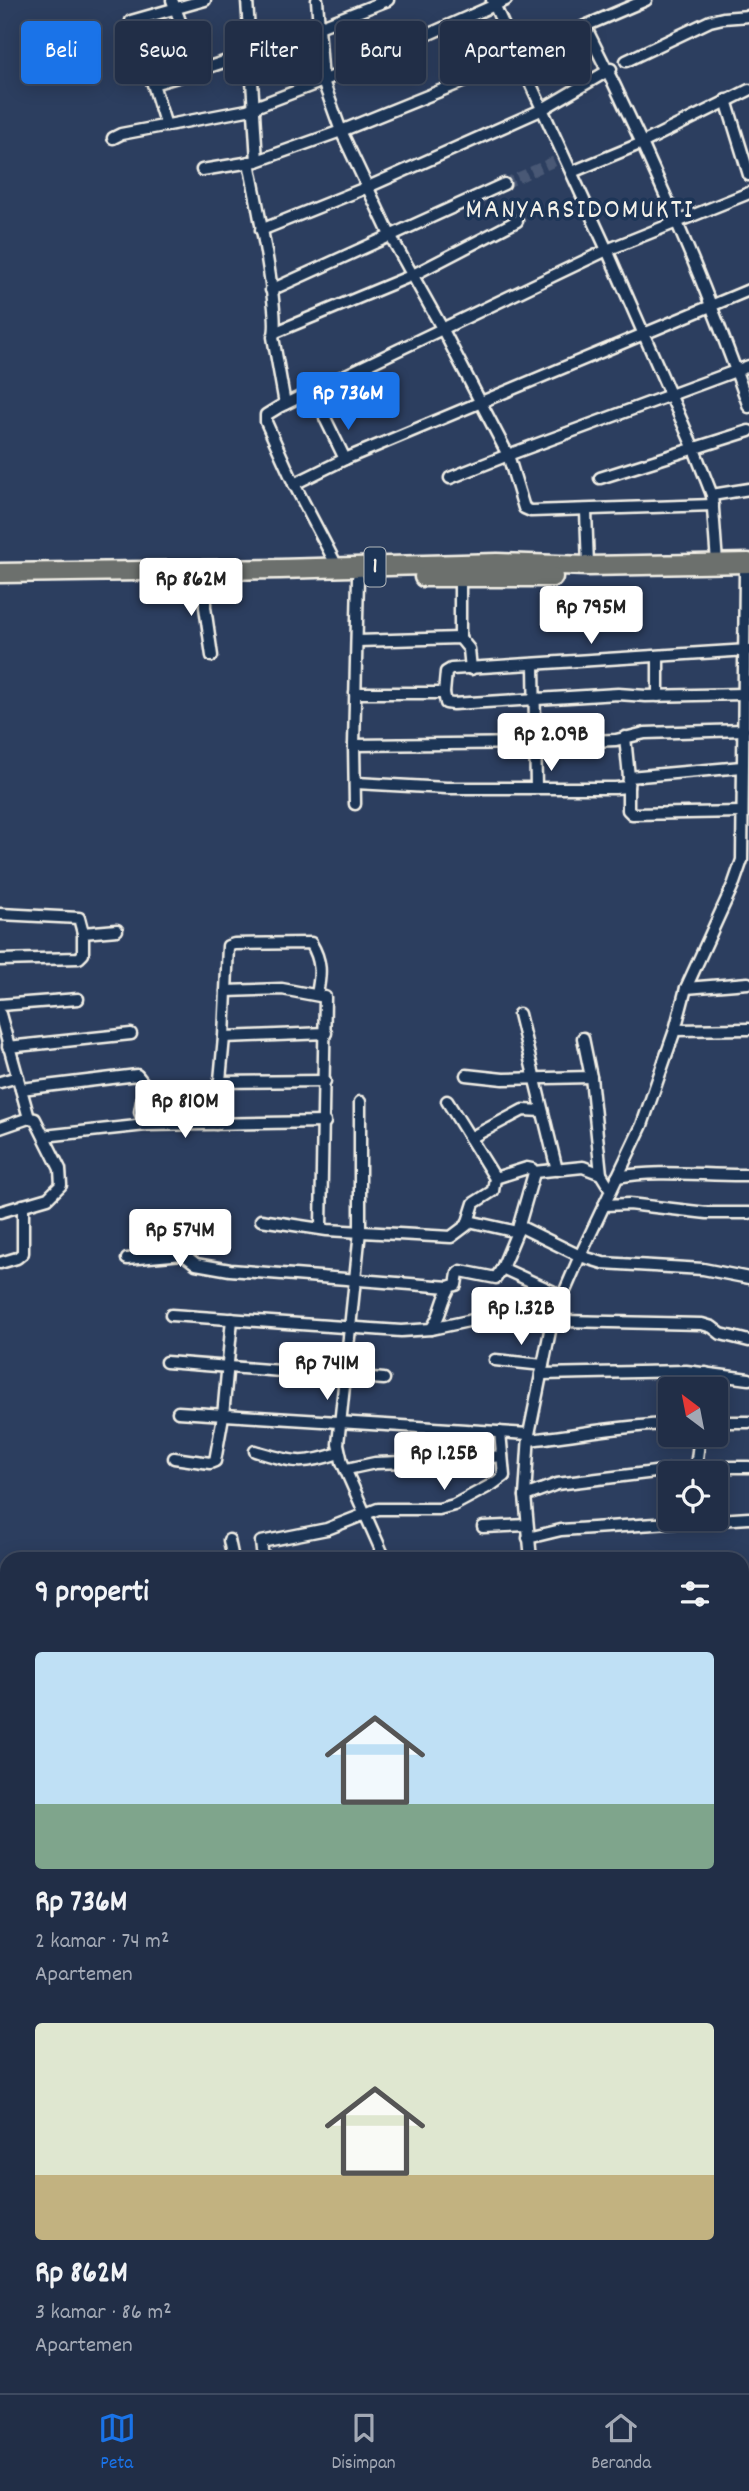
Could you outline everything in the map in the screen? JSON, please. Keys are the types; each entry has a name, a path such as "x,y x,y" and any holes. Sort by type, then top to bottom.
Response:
{"highway":[{"name":"1","path":"0,581 716,556 748,569"},
{"name":"1","path":"0,573 205,574 358,579 588,577 748,569"}],"street":[{"path":"131,21 174,4 205,0"},
{"path":"247,0 248,21"},
{"path":"317,0 318,21"},
{"path":"322,26 388,0"},
{"path":"117,136 253,107 323,81 493,3 506,0"},
{"path":"590,24 646,0"},
{"path":"493,3 501,21"},
{"path":"174,4 181,21"},
{"path":"626,61 710,21 749,16"},
{"path":"590,35 609,70 676,222 749,407"},
{"path":"322,70 323,81 341,131 390,235 508,455 520,499 527,510 586,511 712,500 749,489"},
{"path":"261,230 368,187 541,110 609,70"},
{"path":"153,84 166,126"},
{"path":"252,84 253,162 276,332 273,337 278,407"},
{"path":"201,170 253,162 341,131 457,84"},
{"path":"530,84 559,159 572,172 694,449 712,500 716,556"},
{"path":"572,172 642,143 749,90"},
{"path":"726,100 745,147 749,175"},
{"path":"271,289 504,184"},
{"path":"338,568 300,480 266,422 266,416 278,407 607,250 749,193"},
{"path":"276,332 413,275 517,221"},
{"path":"300,480 749,290"},
{"path":"450,478 749,366"},
{"path":"325,418 345,459"},
{"path":"600,478 749,431"},
{"path":"586,511 588,559"},
{"path":"530,1552 525,1496 529,1437 551,1327 580,1256 642,1125 686,988 745,861 742,767 748,569"},
{"path":"205,574 205,607 212,656"},
{"path":"460,577 460,638 470,649 471,669"},
{"path":"355,804 358,579"},
{"path":"357,641 460,638"},
{"path":"744,694 618,694 447,704 444,692 447,671 746,651"},
{"path":"658,657 658,696"},
{"path":"534,665 536,788"},
{"path":"355,693 444,692"},
{"path":"354,745 535,743 625,737 645,733 744,730"},
{"path":"625,737 628,810 632,814 742,812"},
{"path":"356,783 446,788 536,788 628,782 742,767"},
{"path":"0,914 79,918 83,933 83,954 79,958 0,960"},
{"path":"83,933 117,930"},
{"path":"216,1124 229,944 309,942 319,959 321,970 317,994"},
{"path":"686,988 748,983"},
{"path":"226,991 282,989 317,994 324,997 327,1003 321,1228"},
{"path":"0,1005 78,999"},
{"path":"0,1014 2,1034 29,1118"},
{"path":"519,1014 557,1170"},
{"path":"674,1030 749,1029"},
{"path":"224,1037 326,1033"},
{"path":"8,1046 131,1034"},
{"path":"583,1038 591,1077 601,1174 611,1190"},
{"path":"21,1089 137,1074 145,1085 140,1112 146,1125"},
{"path":"466,1075 533,1079 591,1077"},
{"path":"0,1082 18,1077"},
{"path":"219,1082 325,1080"},
{"path":"261,1220 321,1228 451,1237 465,1228 474,1203 493,1191 495,1178 447,1101"},
{"path":"360,1102 360,1231 339,1454 381,1552"},
{"path":"470,1138 523,1110 542,1111"},
{"path":"0,1128 29,1118 37,1121 60,1169 61,1185 48,1198 0,1213"},
{"path":"44,1136 146,1125 324,1122"},
{"path":"495,1178 527,1168 534,1172 577,1166 601,1174"},
{"path":"127,1259 183,1254 203,1266 449,1287 456,1285 460,1271 496,1278 518,1229 534,1172"},
{"path":"617,1177 642,1172 706,1176 749,1175"},
{"path":"604,1205 629,1204 707,1213 749,1213"},
{"path":"0,1264 18,1258 23,1253 23,1205"},
{"path":"469,1221 518,1229 580,1256 614,1265 703,1269 749,1278"},
{"path":"502,1268 552,1290 559,1303"},
{"path":"430,1329 439,1318 449,1287"},
{"path":"171,1315 401,1331 430,1329 473,1320 531,1317 551,1327"},
{"path":"174,1458 214,1462 223,1416 232,1319"},
{"path":"551,1327 564,1321 702,1324 721,1334 749,1340"},
{"path":"495,1360 542,1370 686,1371 749,1379"},
{"path":"166,1362 384,1379"},
{"path":"706,1373 706,1377"},
{"path":"178,1412 500,1432 529,1437 597,1433 627,1426 658,1425"},
{"path":"728,1422 749,1422"},
{"path":"262,1552 261,1542 327,1529 381,1509 439,1509 454,1505 502,1478 500,1432"},
{"path":"255,1451 295,1462 339,1454"},
{"path":"346,1469 375,1463 502,1456"},
{"path":"728,1467 749,1467"},
{"path":"525,1496 557,1484 658,1472"},
{"path":"528,1538 561,1530 749,1518"},
{"path":"483,1527 527,1525"},
{"path":"229,1540 232,1552"}],"tunnel":[{"path":"504,184 555,161"}],"district":[{"name":"MANYARSIDOMUKTI","path":"580,212"}]}
